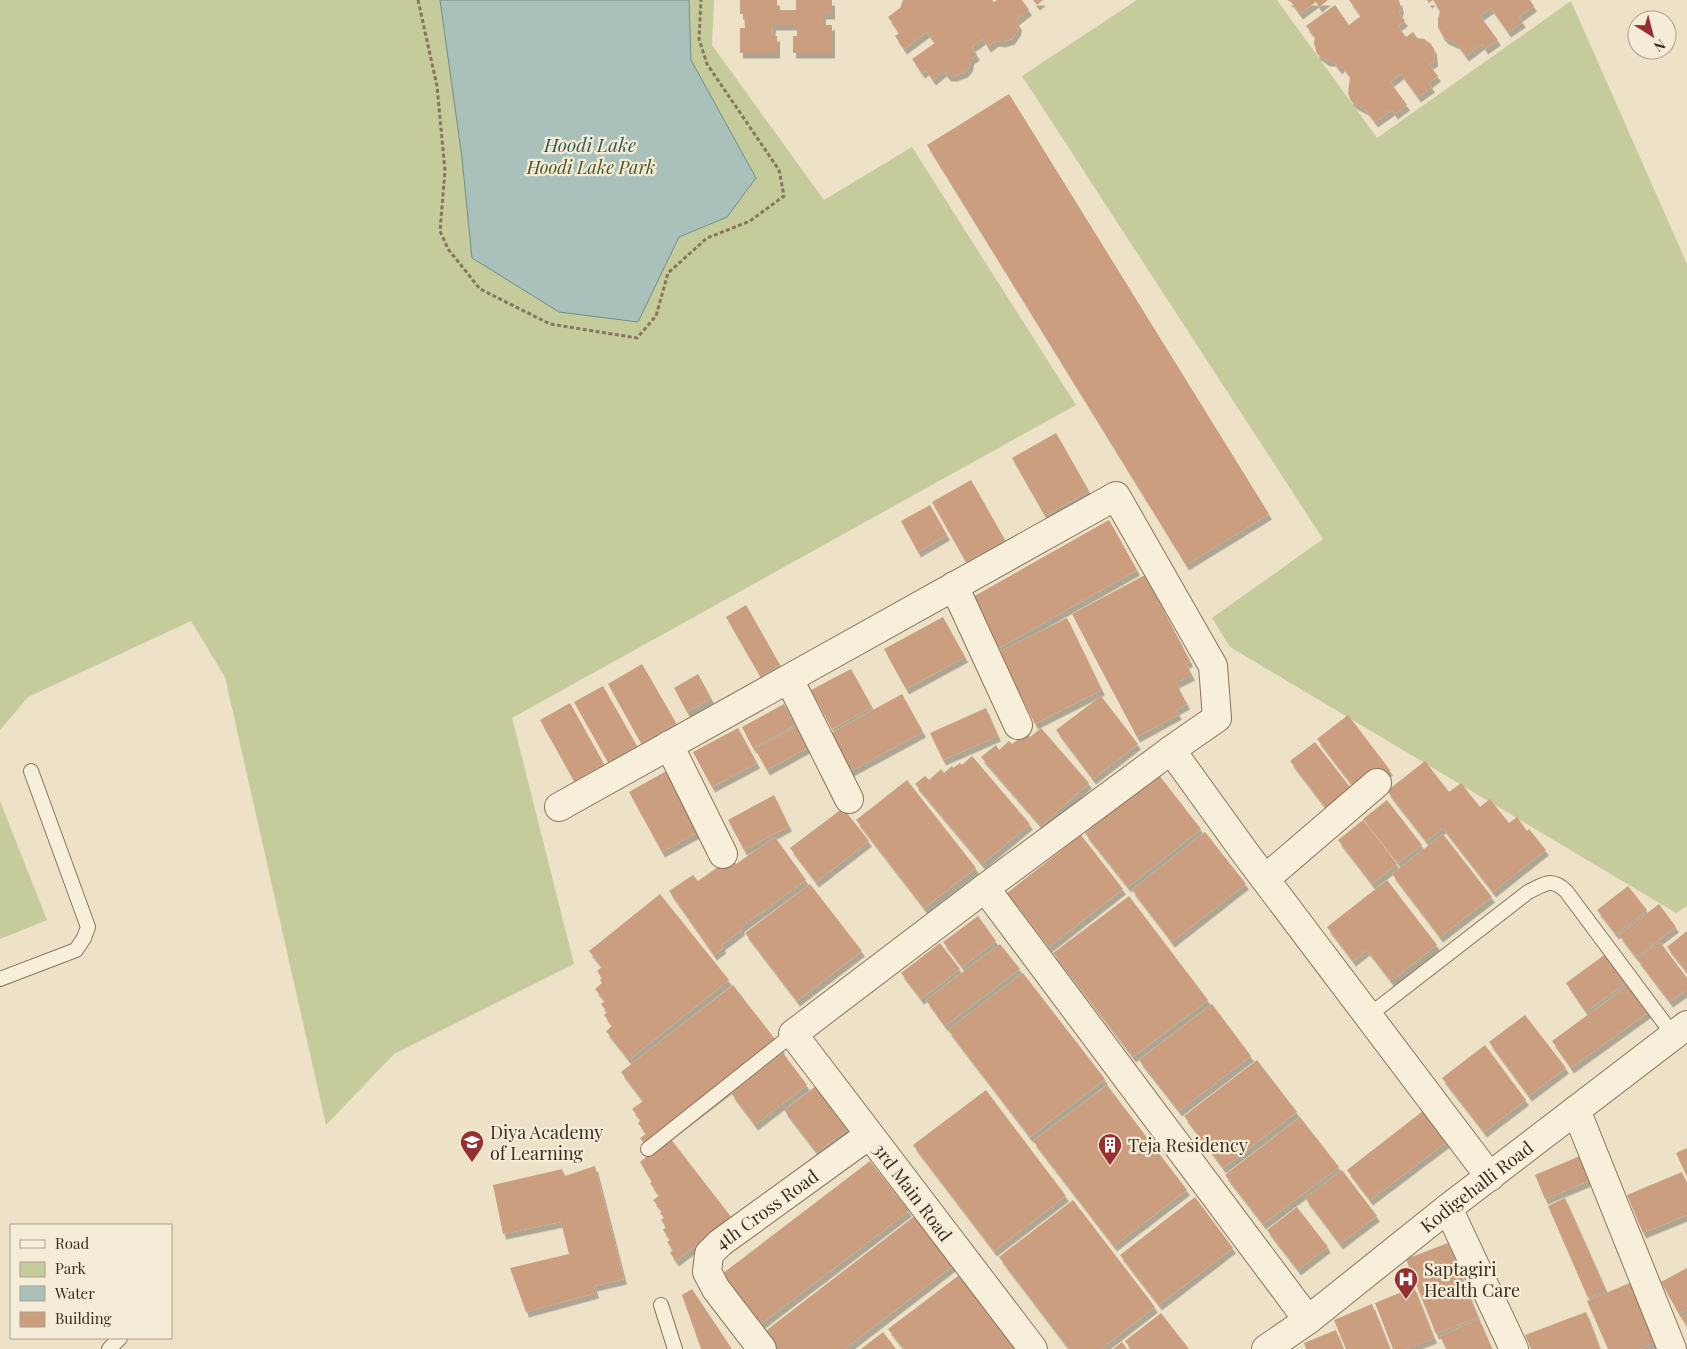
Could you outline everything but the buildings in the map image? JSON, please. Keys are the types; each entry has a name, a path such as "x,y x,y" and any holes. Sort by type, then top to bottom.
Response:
{"street":[{"path":"559,807 1116,496 1213,666 1217,718 985,888 793,1034"},
{"path":"954,586 1018,725"},
{"path":"789,678 849,799"},
{"path":"669,745 723,854"},
{"path":"1171,750 1265,879 1490,1177"},
{"path":"1265,879 1377,783"},
{"path":"985,888 1308,1320"},
{"name":"Kodigehalli Road","path":"1266,1349 1308,1320 1448,1208 1576,1110 1685,1030"},
{"name":"3rd Main Road","path":"793,1034 1033,1349"},
{"path":"1576,1110 1672,1349"},
{"name":"4th Cross Road","path":"762,1349 716,1289 707,1272 709,1254 720,1243 869,1135"},
{"path":"1448,1208 1514,1349"}],"lane":[{"path":"0,979 76,950 84,938 88,927 31,771"},
{"path":"1368,1016 1528,892 1549,882 1559,884 1685,1030"},
{"path":"648,1149 793,1034"},
{"path":"661,1305 675,1349"},
{"path":"109,1349 119,1339"}],"path":[{"path":"418,0 437,86 445,171 440,231 448,249 480,289 550,324 637,338 656,316 668,273 707,238 750,221 784,196 779,170 707,64 699,39 701,0"}],"green space":[{"name":"Hoodi Lake Park","path":"0,0 714,0 712,45 824,200 912,147 1076,405 512,718 574,964 394,1054 326,1125 225,677 191,621 28,697 0,730"},
{"path":"1137,0 1277,0 1377,138 1571,1 1687,264 1687,906 1676,913 1230,647 1212,618 1323,539 1022,76"},
{"path":"0,801 47,920 0,939"}],"water":[{"name":"Hoodi Lake","path":"440,0 689,0 691,60 756,178 727,217 679,237 638,322 559,312 472,258 462,158"}],"place":[{"name":"Diya Academy of Learning","path":"472,1163"},
{"name":"Teja Residency","path":"1110,1166"},
{"name":"Saptagiri Health Care","path":"1406,1300"}]}
